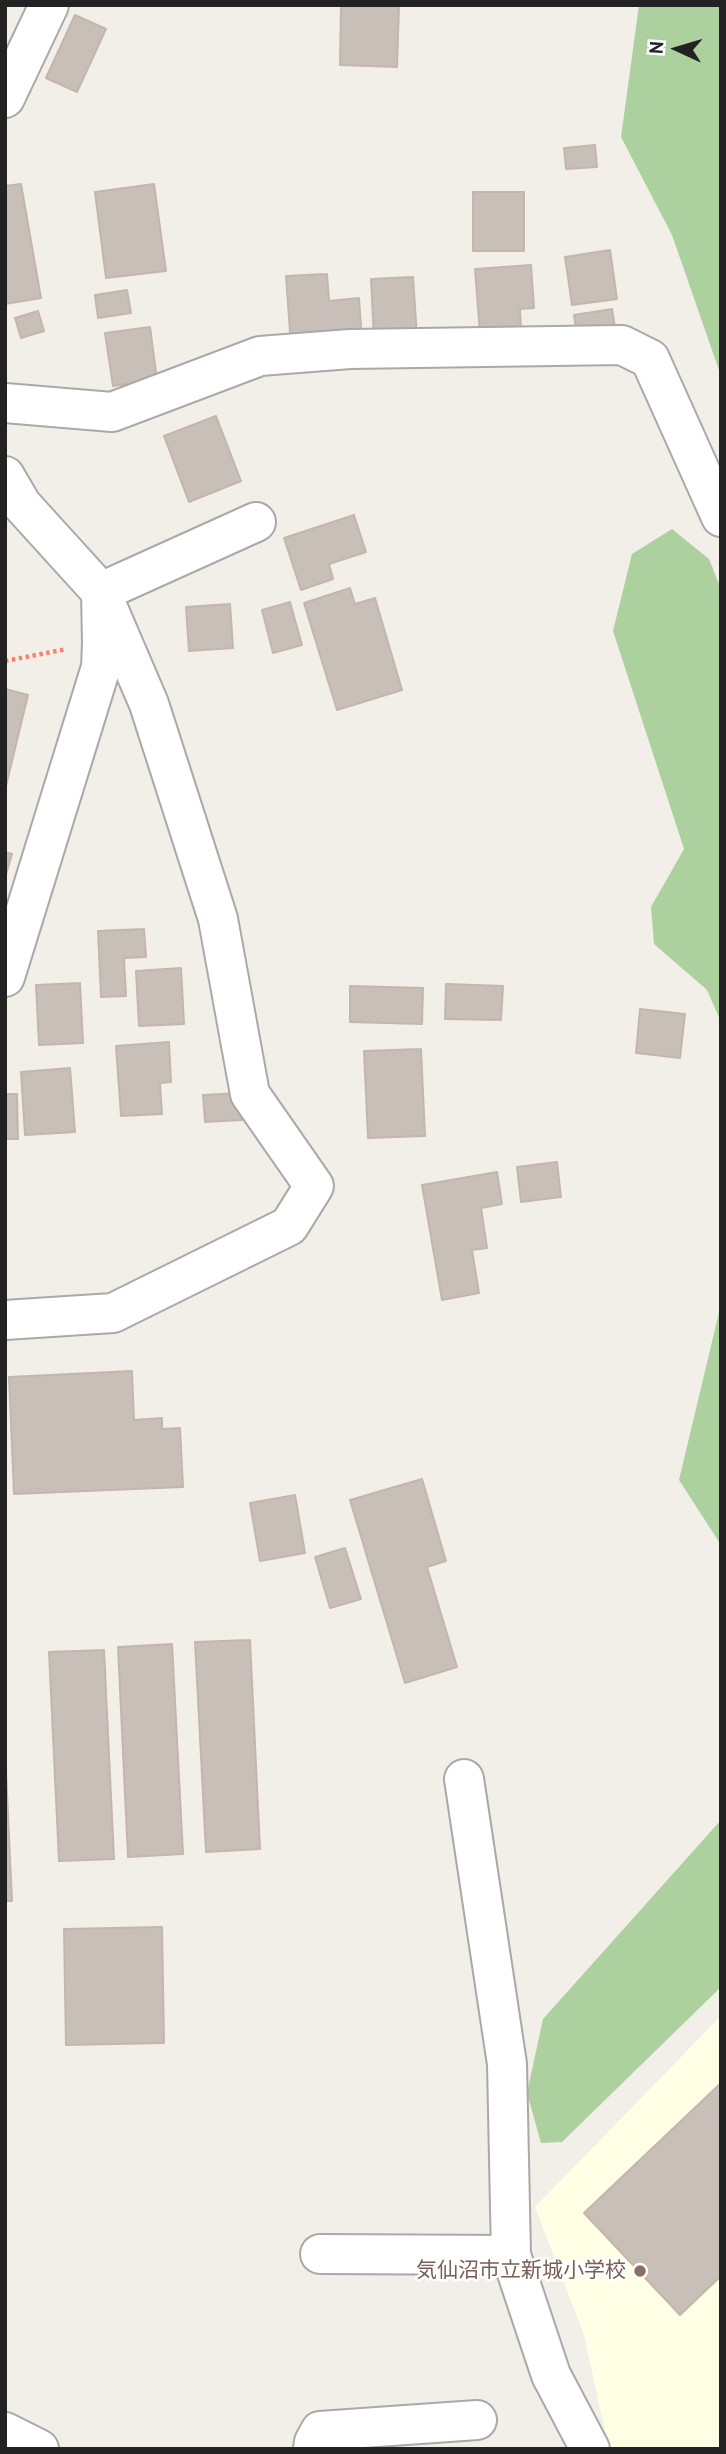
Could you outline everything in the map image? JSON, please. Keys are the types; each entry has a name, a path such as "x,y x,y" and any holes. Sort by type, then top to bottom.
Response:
{"street":[{"path":"5,98 49,5"},
{"path":"5,403 111,412 260,356 350,349 622,345 650,359 721,517"},
{"path":"5,476 22,505 101,592 149,704 218,919 250,1094 314,1186 289,1226 113,1313 5,1320"},
{"path":"101,592 256,522"},
{"path":"5,976 101,667 101,592"},
{"path":"464,1779 507,2064 512,2255 551,2375 590,2449"},
{"path":"320,2254 512,2255"},
{"path":"313,2449 320,2431 477,2420"},
{"path":"5,2432 39,2449"}],"path":[{"path":"5,662 102,643"}],"shaded area":[{"name":"気仙沼市立新城小学校","path":"721,2016 721,2449 609,2449 584,2335 535,2207"}],"green space":[{"path":"639,5 721,5 721,376 672,235 621,137"},
{"path":"672,529 709,559 721,589 721,1022 707,990 654,944 651,907 684,849 613,631 632,554"},
{"path":"721,1304 721,1545 679,1480"},
{"path":"721,1820 721,1987 562,2142 541,2143 527,2093 543,2019"}],"building":[{"path":"341,5 399,5 397,67 340,65"},
{"path":"75,15 106,29 77,92 46,78"},
{"path":"595,145 597,167 566,169 564,148"},
{"path":"21,184 41,298 5,304 5,186"},
{"path":"154,184 166,271 106,278 95,192"},
{"path":"473,192 524,192 524,251 473,251"},
{"path":"610,250 617,299 572,305 565,257"},
{"path":"531,265 534,308 520,309 521,331 480,334 475,269"},
{"path":"327,274 329,301 359,298 362,341 291,346 286,276"},
{"path":"413,277 417,337 374,340 371,279"},
{"path":"127,290 131,313 98,318 95,295"},
{"path":"612,309 616,334 577,339 574,315"},
{"path":"38,311 44,331 21,338 15,318"},
{"path":"150,327 157,380 113,386 105,333"},
{"path":"216,416 241,481 189,502 164,436"},
{"path":"354,515 366,552 329,564 333,579 301,590 284,538"},
{"path":"350,588 355,604 375,598 402,690 337,710 304,603"},
{"path":"290,602 302,645 273,653 262,610"},
{"path":"230,604 233,648 189,651 186,607"},
{"path":"5,689 28,695 5,790"},
{"path":"5,852 12,854 5,878"},
{"path":"144,929 146,957 124,958 126,996 101,997 98,931"},
{"path":"181,968 184,1024 139,1026 136,971"},
{"path":"80,983 83,1043 39,1045 36,985"},
{"path":"446,984 503,986 501,1020 445,1019"},
{"path":"350,986 423,988 422,1024 350,1022"},
{"path":"640,1009 685,1014 680,1058 636,1053"},
{"path":"169,1042 171,1082 160,1083 162,1114 121,1116 116,1046"},
{"path":"421,1049 425,1136 368,1138 364,1051"},
{"path":"70,1068 75,1132 25,1135 21,1072"},
{"path":"240,1093 242,1120 205,1122 203,1095"},
{"path":"5,1094 17,1094 18,1139 5,1139"},
{"path":"557,1162 561,1197 521,1202 517,1167"},
{"path":"497,1172 502,1204 481,1208 487,1248 472,1250 479,1293 442,1300 422,1185"},
{"path":"132,1371 134,1420 162,1418 162,1429 180,1428 183,1487 14,1494 9,1377"},
{"path":"422,1479 446,1561 427,1567 457,1667 405,1683 350,1500"},
{"path":"295,1495 305,1553 260,1561 250,1503"},
{"path":"345,1548 361,1599 330,1608 315,1557"},
{"path":"250,1640 260,1849 206,1852 195,1642"},
{"path":"172,1644 183,1854 128,1857 118,1647"},
{"path":"104,1650 114,1859 59,1861 49,1652"},
{"path":"5,1750 12,1901 5,1901"},
{"path":"162,1927 164,2043 66,2045 64,1929"},
{"path":"721,2083 721,2276 680,2315 584,2213"}],"place":[{"name":"気仙沼市立新城小学校","path":"640,2271"}]}
